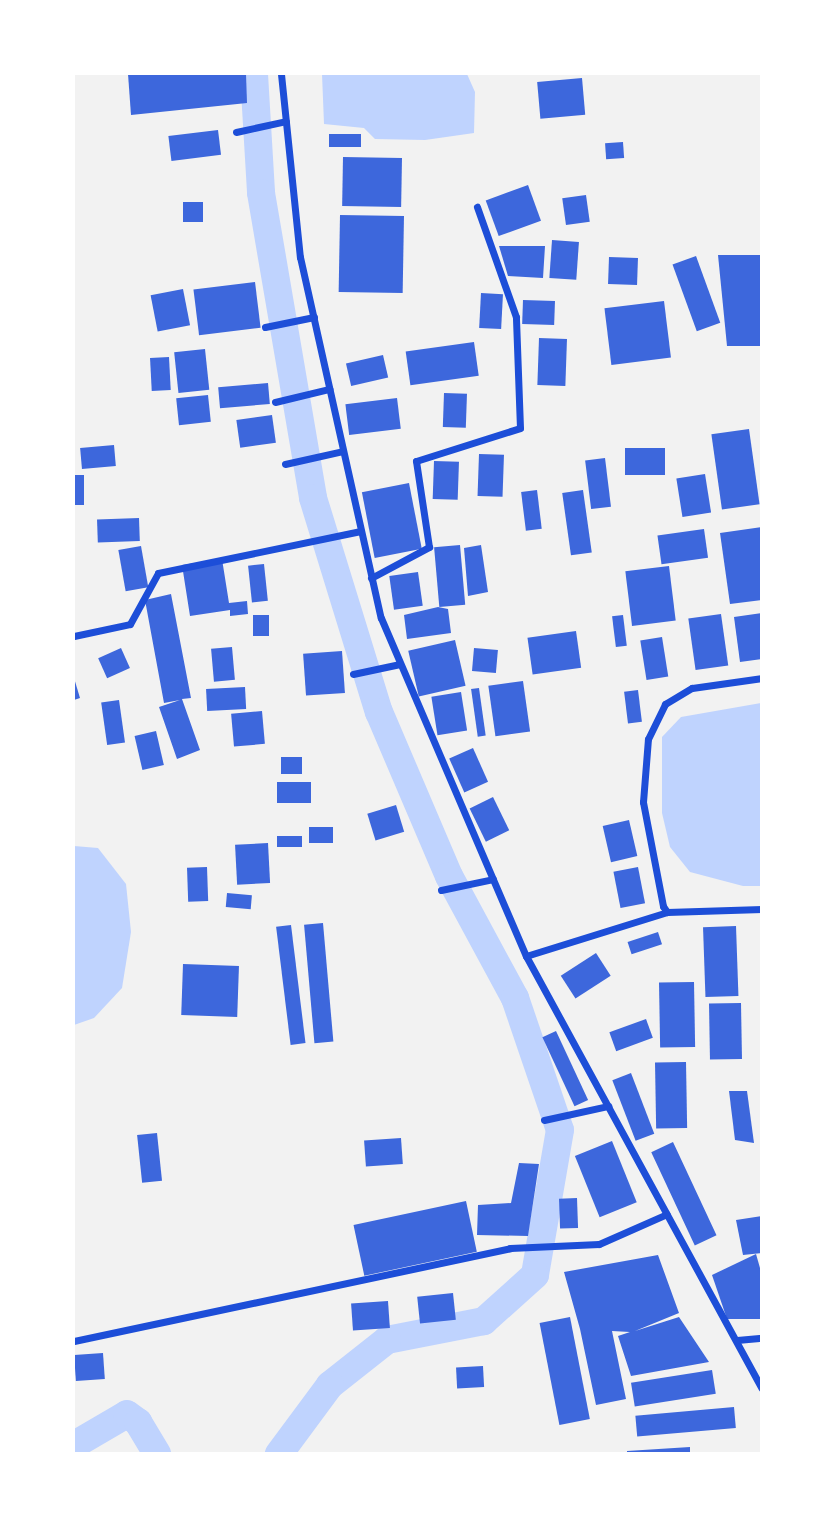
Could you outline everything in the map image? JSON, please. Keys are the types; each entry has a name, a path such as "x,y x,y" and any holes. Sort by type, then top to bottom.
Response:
{"street":[{"path":"281,74 300,257 311,318 330,389 380,618 489,880 526,956 761,1388"},
{"path":"236,132 284,122"},
{"path":"371,578 429,547 416,461 520,428 516,317 477,207"},
{"path":"265,327 311,318"},
{"path":"275,402 330,389"},
{"path":"285,464 343,451"},
{"path":"74,636 130,624 158,573 361,531"},
{"path":"353,674 399,665"},
{"path":"667,912 663,906 643,802 648,739 665,704 692,688 761,678"},
{"path":"441,890 489,880"},
{"path":"526,956 667,912 761,909"},
{"path":"544,1120 608,1106"},
{"path":"74,1341 510,1248 599,1244 667,1214"},
{"path":"737,1340 761,1338"}],"water":[{"path":"322,74 467,74 475,92 474,133 425,140 375,139 364,128 324,124"},
{"path":"761,703 761,886 743,886 690,872 670,847 662,813 662,737 681,717"},
{"path":"74,846 98,848 126,884 131,932 122,988 94,1018 74,1025"}],"building":[{"path":"128,74 246,74 247,103 131,115"},
{"path":"582,78 585,115 540,119 537,82"},
{"path":"218,130 221,155 171,161 168,136"},
{"path":"329,134 361,134 361,147 329,147"},
{"path":"623,142 624,158 606,159 605,143"},
{"path":"343,157 402,158 401,207 342,206"},
{"path":"528,185 541,221 499,236 486,200"},
{"path":"586,195 590,222 566,225 562,198"},
{"path":"183,202 203,202 203,222 183,222"},
{"path":"340,215 404,216 403,293 339,292"},
{"path":"552,240 579,242 576,280 549,278"},
{"path":"499,246 545,246 543,278 508,276"},
{"path":"718,255 762,255 762,346 727,346"},
{"path":"696,256 720,323 697,331 673,265"},
{"path":"609,257 638,258 637,285 608,284"},
{"path":"255,282 261,328 199,335 193,290"},
{"path":"183,289 190,325 158,332 151,295"},
{"path":"481,293 503,294 501,329 479,328"},
{"path":"523,300 555,301 554,325 522,324"},
{"path":"664,301 671,358 611,365 604,308"},
{"path":"539,338 567,339 565,386 537,385"},
{"path":"474,342 479,376 410,385 406,352"},
{"path":"205,349 209,390 178,393 174,352"},
{"path":"383,355 388,377 351,386 346,364"},
{"path":"169,357 171,390 152,391 150,358"},
{"path":"268,383 270,404 220,408 218,387"},
{"path":"444,393 467,394 466,428 443,427"},
{"path":"208,395 211,422 179,425 176,398"},
{"path":"397,398 401,429 349,435 345,404"},
{"path":"272,415 276,443 240,448 236,420"},
{"path":"749,429 760,504 722,510 711,434"},
{"path":"114,445 116,466 82,469 80,448"},
{"path":"625,448 665,448 665,475 625,475"},
{"path":"479,454 504,455 503,497 478,496"},
{"path":"605,458 611,507 591,509 585,460"},
{"path":"434,461 459,462 458,500 433,499"},
{"path":"705,474 711,513 682,517 676,479"},
{"path":"74,475 84,475 84,505 74,505"},
{"path":"409,483 422,549 375,558 362,492"},
{"path":"537,490 542,529 526,531 521,492"},
{"path":"583,490 592,552 571,555 562,493"},
{"path":"139,518 140,541 98,542 97,519"},
{"path":"762,527 762,600 730,604 720,533"},
{"path":"704,529 708,558 661,564 657,536"},
{"path":"460,545 465,605 439,607 434,547"},
{"path":"481,545 488,592 468,596 464,548"},
{"path":"141,546 148,587 126,591 118,550"},
{"path":"222,559 229,603 247,601 248,614 230,616 230,610 190,616 182,565"},
{"path":"264,564 268,601 252,602 248,566"},
{"path":"669,566 676,621 632,626 625,571"},
{"path":"418,572 423,606 394,610 389,576"},
{"path":"171,594 191,698 182,699 200,750 177,759 159,707 180,700 164,703 145,600"},
{"path":"438,607 448,609 451,633 407,639 404,615"},
{"path":"762,613 762,659 740,662 734,617"},
{"path":"721,614 728,665 696,670 688,619"},
{"path":"253,615 269,615 269,636 253,636"},
{"path":"623,615 627,646 616,647 612,616"},
{"path":"576,631 581,668 533,674 527,638"},
{"path":"662,637 668,677 647,680 640,640"},
{"path":"455,640 466,686 419,697 408,651"},
{"path":"232,647 235,680 214,682 211,649"},
{"path":"121,648 130,668 107,678 98,658"},
{"path":"474,648 498,650 496,673 472,671"},
{"path":"342,651 345,693 306,696 303,654"},
{"path":"74,678 80,698 74,700"},
{"path":"523,681 530,732 495,736 488,686"},
{"path":"245,687 246,709 207,711 206,689"},
{"path":"479,688 486,736 478,737 471,689"},
{"path":"638,690 642,722 628,723 624,692"},
{"path":"461,692 467,731 437,735 431,697"},
{"path":"119,700 125,743 107,745 101,703"},
{"path":"262,711 265,744 234,747 231,714"},
{"path":"156,731 164,765 142,770 135,736"},
{"path":"473,748 488,782 464,792 449,759"},
{"path":"281,757 302,757 302,774 281,774"},
{"path":"277,782 311,782 311,803 277,803"},
{"path":"493,797 509,830 486,842 470,808"},
{"path":"396,805 404,832 375,841 367,814"},
{"path":"629,820 637,856 611,862 603,826"},
{"path":"309,827 333,827 333,843 309,843"},
{"path":"277,836 302,836 302,847 277,847"},
{"path":"268,843 270,883 237,885 235,845"},
{"path":"207,867 208,901 188,902 187,868"},
{"path":"638,867 645,903 621,908 613,872"},
{"path":"227,893 252,895 251,909 226,907"},
{"path":"323,923 333,1042 314,1043 304,925"},
{"path":"291,925 306,1043 291,1045 276,927"},
{"path":"736,926 738,996 705,997 703,927"},
{"path":"658,932 662,944 632,954 628,942"},
{"path":"596,953 611,976 575,999 561,976"},
{"path":"183,964 239,966 237,1017 181,1015"},
{"path":"694,982 695,1047 660,1048 659,983"},
{"path":"741,1003 742,1059 710,1060 709,1004"},
{"path":"646,1019 653,1038 616,1051 609,1032"},
{"path":"556,1031 588,1100 575,1106 542,1037"},
{"path":"686,1062 687,1128 656,1129 655,1063"},
{"path":"631,1073 654,1134 636,1141 612,1080"},
{"path":"729,1091 747,1091 754,1143 735,1140"},
{"path":"157,1133 162,1181 142,1183 137,1135"},
{"path":"401,1138 403,1164 366,1167 364,1141"},
{"path":"612,1141 637,1202 600,1217 575,1156"},
{"path":"673,1142 717,1235 695,1245 651,1152"},
{"path":"519,1163 539,1164 528,1236 477,1235 478,1205 511,1203"},
{"path":"577,1198 578,1228 560,1229 559,1199"},
{"path":"466,1201 477,1252 364,1276 354,1225"},
{"path":"762,1216 762,1253 743,1255 736,1220"},
{"path":"756,1254 762,1275 762,1319 727,1319 712,1275"},
{"path":"658,1255 679,1313 635,1331 679,1317 709,1362 631,1376 618,1336 630,1332 612,1331 626,1399 596,1405 580,1329 564,1272"},
{"path":"453,1293 456,1320 420,1324 417,1297"},
{"path":"388,1301 390,1328 353,1331 351,1304"},
{"path":"570,1317 590,1419 559,1425 540,1323"},
{"path":"103,1353 105,1379 76,1381 74,1355"},
{"path":"483,1366 484,1387 457,1388 456,1367"},
{"path":"712,1370 716,1394 635,1407 631,1383"},
{"path":"734,1407 736,1428 637,1437 635,1416"},
{"path":"690,1447 690,1454 627,1454 627,1451"}],"waterway":[{"path":"254,74 261,193 313,498 379,712 449,876 515,998 560,1130 535,1275 484,1321 387,1340 330,1385 279,1454"},
{"path":"74,1445 127,1414 138,1422 157,1454"}]}
